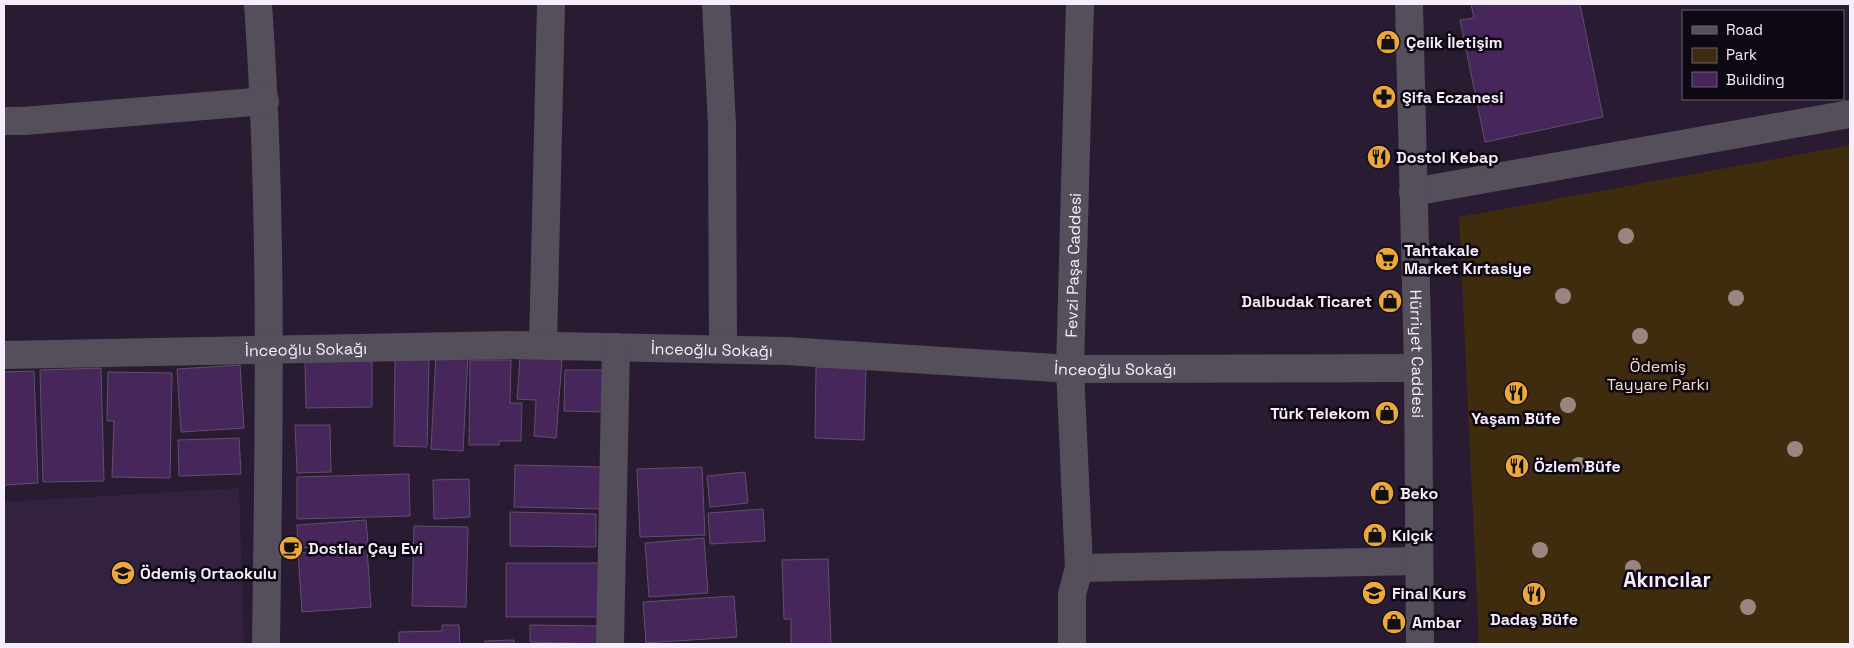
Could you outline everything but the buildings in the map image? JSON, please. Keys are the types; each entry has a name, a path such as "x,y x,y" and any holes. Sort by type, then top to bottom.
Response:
{"street":[{"path":"258,4 265,101 270,349 266,644"},
{"path":"543,345 551,4"},
{"path":"716,4 722,125 723,349"},
{"name":"Fevzi Paşa Caddesi","path":"1072,644 1072,594 1079,568 1070,369 1080,4"},
{"name":"Hürriyet Caddesi","path":"1409,4 1418,368 1420,644"},
{"path":"4,121 24,122 265,101"},
{"path":"1414,192 1850,114"},
{"name":"İnceoğlu Sokağı","path":"4,355 543,345 786,350 1070,369 1418,368"},
{"path":"610,644 616,347"},
{"path":"1079,568 1418,561"}],"shaded area":[{"name":"Ödemiş Ortaokulu","path":"239,488 244,644 4,644 4,502"}],"green space":[{"name":"Ödemiş Tayyare Parkı","path":"1850,145 1850,644 1479,644 1459,217"}],"place":[{"name":"Çelik İletişim","path":"1388,42"},
{"name":"Şifa Eczanesi","path":"1384,97"},
{"name":"Dostol Kebap","path":"1379,157"},
{"name":"Tahtakale Market Kırtasiye","path":"1387,259"},
{"name":"Dalbudak Ticaret","path":"1390,301"},
{"name":"Yaşam Büfe","path":"1516,393"},
{"name":"Türk Telekom","path":"1387,413"},
{"name":"Özlem Büfe","path":"1517,466"},
{"name":"Beko","path":"1382,493"},
{"name":"Kılçık","path":"1375,535"},
{"name":"Dostlar Çay Evi","path":"291,548"},
{"name":"Ödemiş Ortaokulu","path":"123,573"},
{"name":"Final Kurs","path":"1374,593"},
{"name":"Dadaş Büfe","path":"1534,594"},
{"name":"Ambar","path":"1394,622"}],"district":[{"name":"Akıncılar","path":"1667,580"}]}
